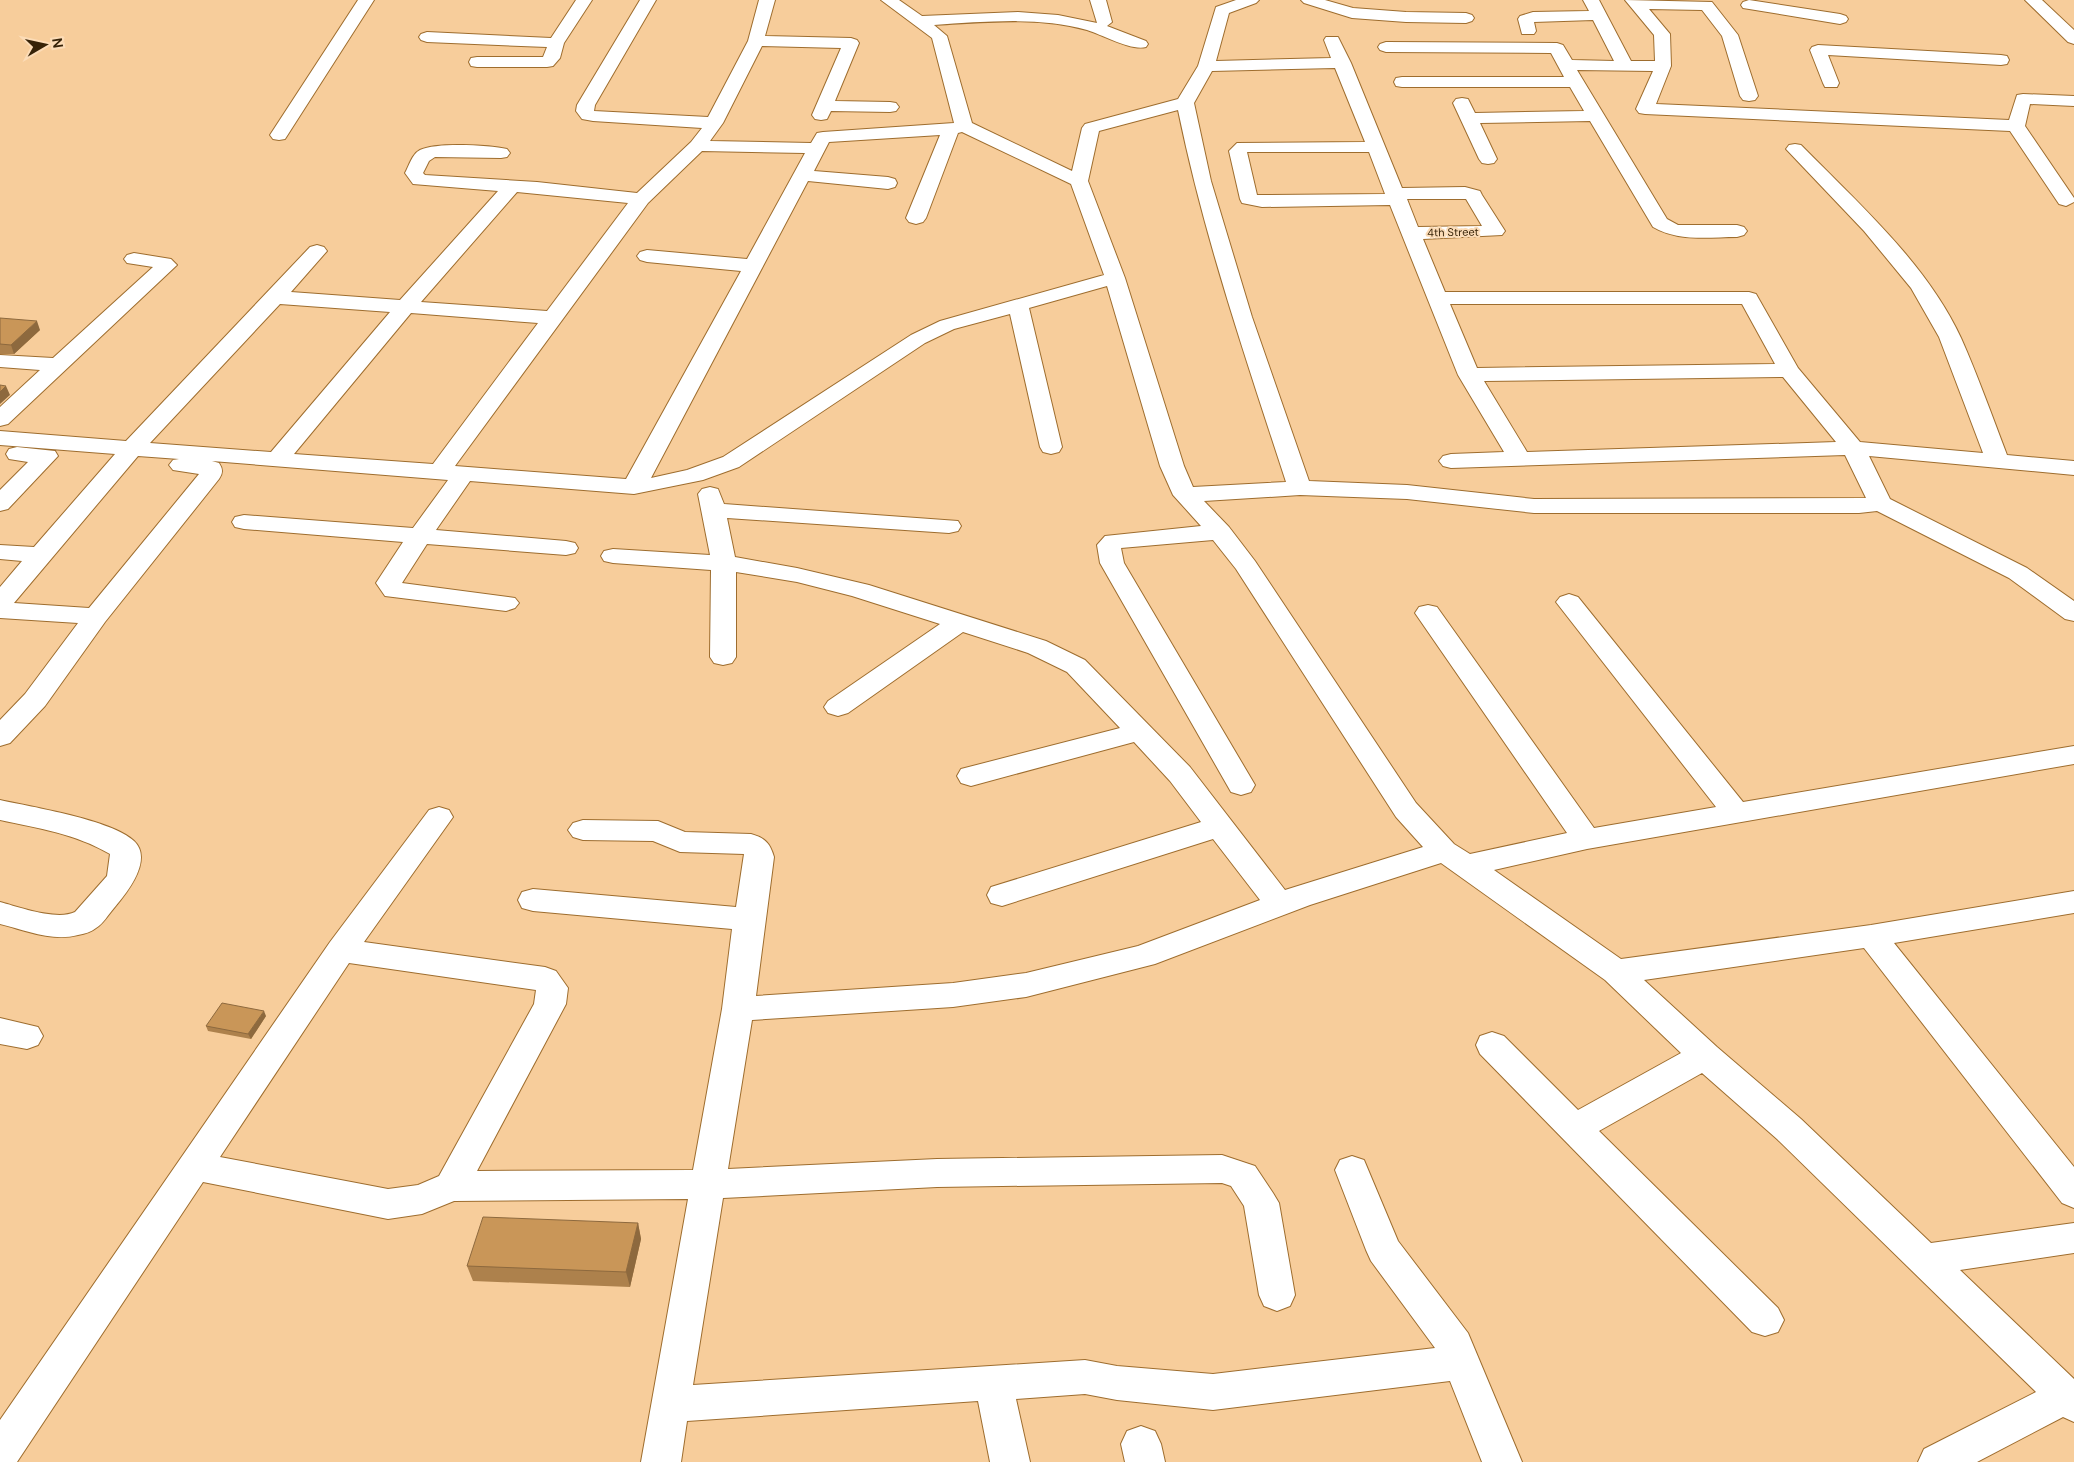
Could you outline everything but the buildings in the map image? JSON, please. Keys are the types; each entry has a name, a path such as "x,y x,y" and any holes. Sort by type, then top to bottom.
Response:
{"street":[{"path":"280,135 366,0"},
{"path":"476,62 547,62 552,58 556,43 584,0"},
{"path":"648,0 586,105 585,111 588,115 593,116 714,123"},
{"path":"439,472 641,199 697,146 714,123 756,41 767,0"},
{"path":"889,0 940,36 958,128 916,218"},
{"path":"1098,0 1104,22"},
{"path":"1251,0 1240,2 1222,10 1206,66 1185,102 1202,181 1239,308 1300,488"},
{"path":"1310,0 1352,13 1406,17 1466,18"},
{"path":"1825,0 1868,53"},
{"path":"2033,0 2074,39"},
{"path":"1635,2 1662,34 1663,66 1645,109 2016,126"},
{"path":"1635,2 1706,5 1730,35 1749,96"},
{"path":"1749,4 1840,19"},
{"path":"1528,31 1526,19 1595,7 1625,66"},
{"path":"919,21 1000,18 1069,22 1102,30 1140,44"},
{"path":"427,37 489,34 556,43"},
{"path":"1332,40 1377,147 1436,298 1469,374 1520,459"},
{"path":"756,41 851,43 823,111 890,108"},
{"path":"1386,47 1557,48 1575,82 1660,223 1670,229 1678,230 1737,231"},
{"path":"1831,83 1818,50 2001,60"},
{"path":"1206,66 1343,63"},
{"path":"1566,65 1663,66"},
{"path":"1402,82 1575,82"},
{"path":"1451,82 1488,158"},
{"path":"2066,200 2016,126 2023,99 2074,101"},
{"path":"1185,102 1091,128 1078,181 1115,278 1172,466 1185,495 1220,532 1246,566 1406,810 1455,858 1616,972 1705,1056 1789,1129 2070,1400 1938,1462"},
{"path":"1470,118 1596,116"},
{"path":"634,487 824,137 958,128 1078,181"},
{"path":"697,146 817,148"},
{"path":"1377,147 1243,147 1238,151 1249,199 1262,201 1396,197"},
{"path":"1795,149 1871,227 1920,286 1950,337 1998,462"},
{"path":"500,153 441,151 427,154 422,158 414,173 420,180 641,199"},
{"path":"802,175 888,183"},
{"path":"277,460 406,306 512,187"},
{"name":"4th Street","path":"1396,197 1465,193 1473,196 1495,231 1411,233"},
{"path":"0,602 126,455 276,297 317,251"},
{"path":"647,256 753,266"},
{"path":"0,419 56,365 167,265 134,259"},
{"path":"126,455 277,460 634,487 679,481 731,462 918,339 947,325 1115,278"},
{"path":"276,297 552,318"},
{"path":"1436,298 1749,298 1789,370 1853,448 1880,503"},
{"path":"1018,304 1051,447"},
{"path":"0,361 56,365"},
{"path":"1469,374 1789,370"},
{"path":"0,438 211,468 211,474 96,616 35,700 0,737"},
{"path":"1451,461 1853,448 2074,468"},
{"path":"0,453 47,456 0,504"},
{"path":"705,473 724,563 723,657"},
{"path":"463,475 394,573 389,583 394,591 506,603"},
{"path":"1185,495 1300,488 1407,492 1534,506 1754,507 1859,506 1880,503 2018,573 2074,613"},
{"path":"713,510 949,526"},
{"path":"244,522 566,548"},
{"path":"1220,532 1114,541 1109,545 1109,551 1112,563 1241,785"},
{"path":"0,552 41,555"},
{"path":"613,556 745,565 797,575 860,590 1037,647 1076,666 1109,698 1180,774 1279,904"},
{"path":"1568,602 1736,813"},
{"path":"0,610 96,616"},
{"path":"1428,613 1587,839"},
{"path":"838,707 960,622"},
{"path":"971,776 1139,732"},
{"path":"738,1009 953,995 1026,985 1144,956 1279,904 1455,858 1587,839 2074,755"},
{"path":"0,810 58,823 110,839 124,849 126,864 119,882 86,920 75,926 62,927 0,913"},
{"path":"0,1453 341,950 439,817"},
{"path":"1002,895 1220,826"},
{"path":"583,830 658,831 680,842 751,844 757,849 759,857 738,1009 661,1462"},
{"path":"532,900 749,919"},
{"path":"1616,972 1871,936 2074,902"},
{"path":"1871,936 2074,1193"},
{"path":"341,950 546,979 552,988 550,1004 451,1186"},
{"path":"1492,1045 1765,1320"},
{"path":"1574,1128 1705,1056"},
{"path":"195,1166 388,1204 422,1199 451,1186 709,1184 937,1173 1222,1169 1242,1176 1261,1203 1277,1295"},
{"path":"1352,1170 1384,1250 1454,1345 1502,1462"},
{"path":"1923,1260 2074,1238"},
{"path":"671,1404 1085,1377 1117,1383 1212,1392 1462,1362"},
{"path":"994,1383 1010,1462"}]}
